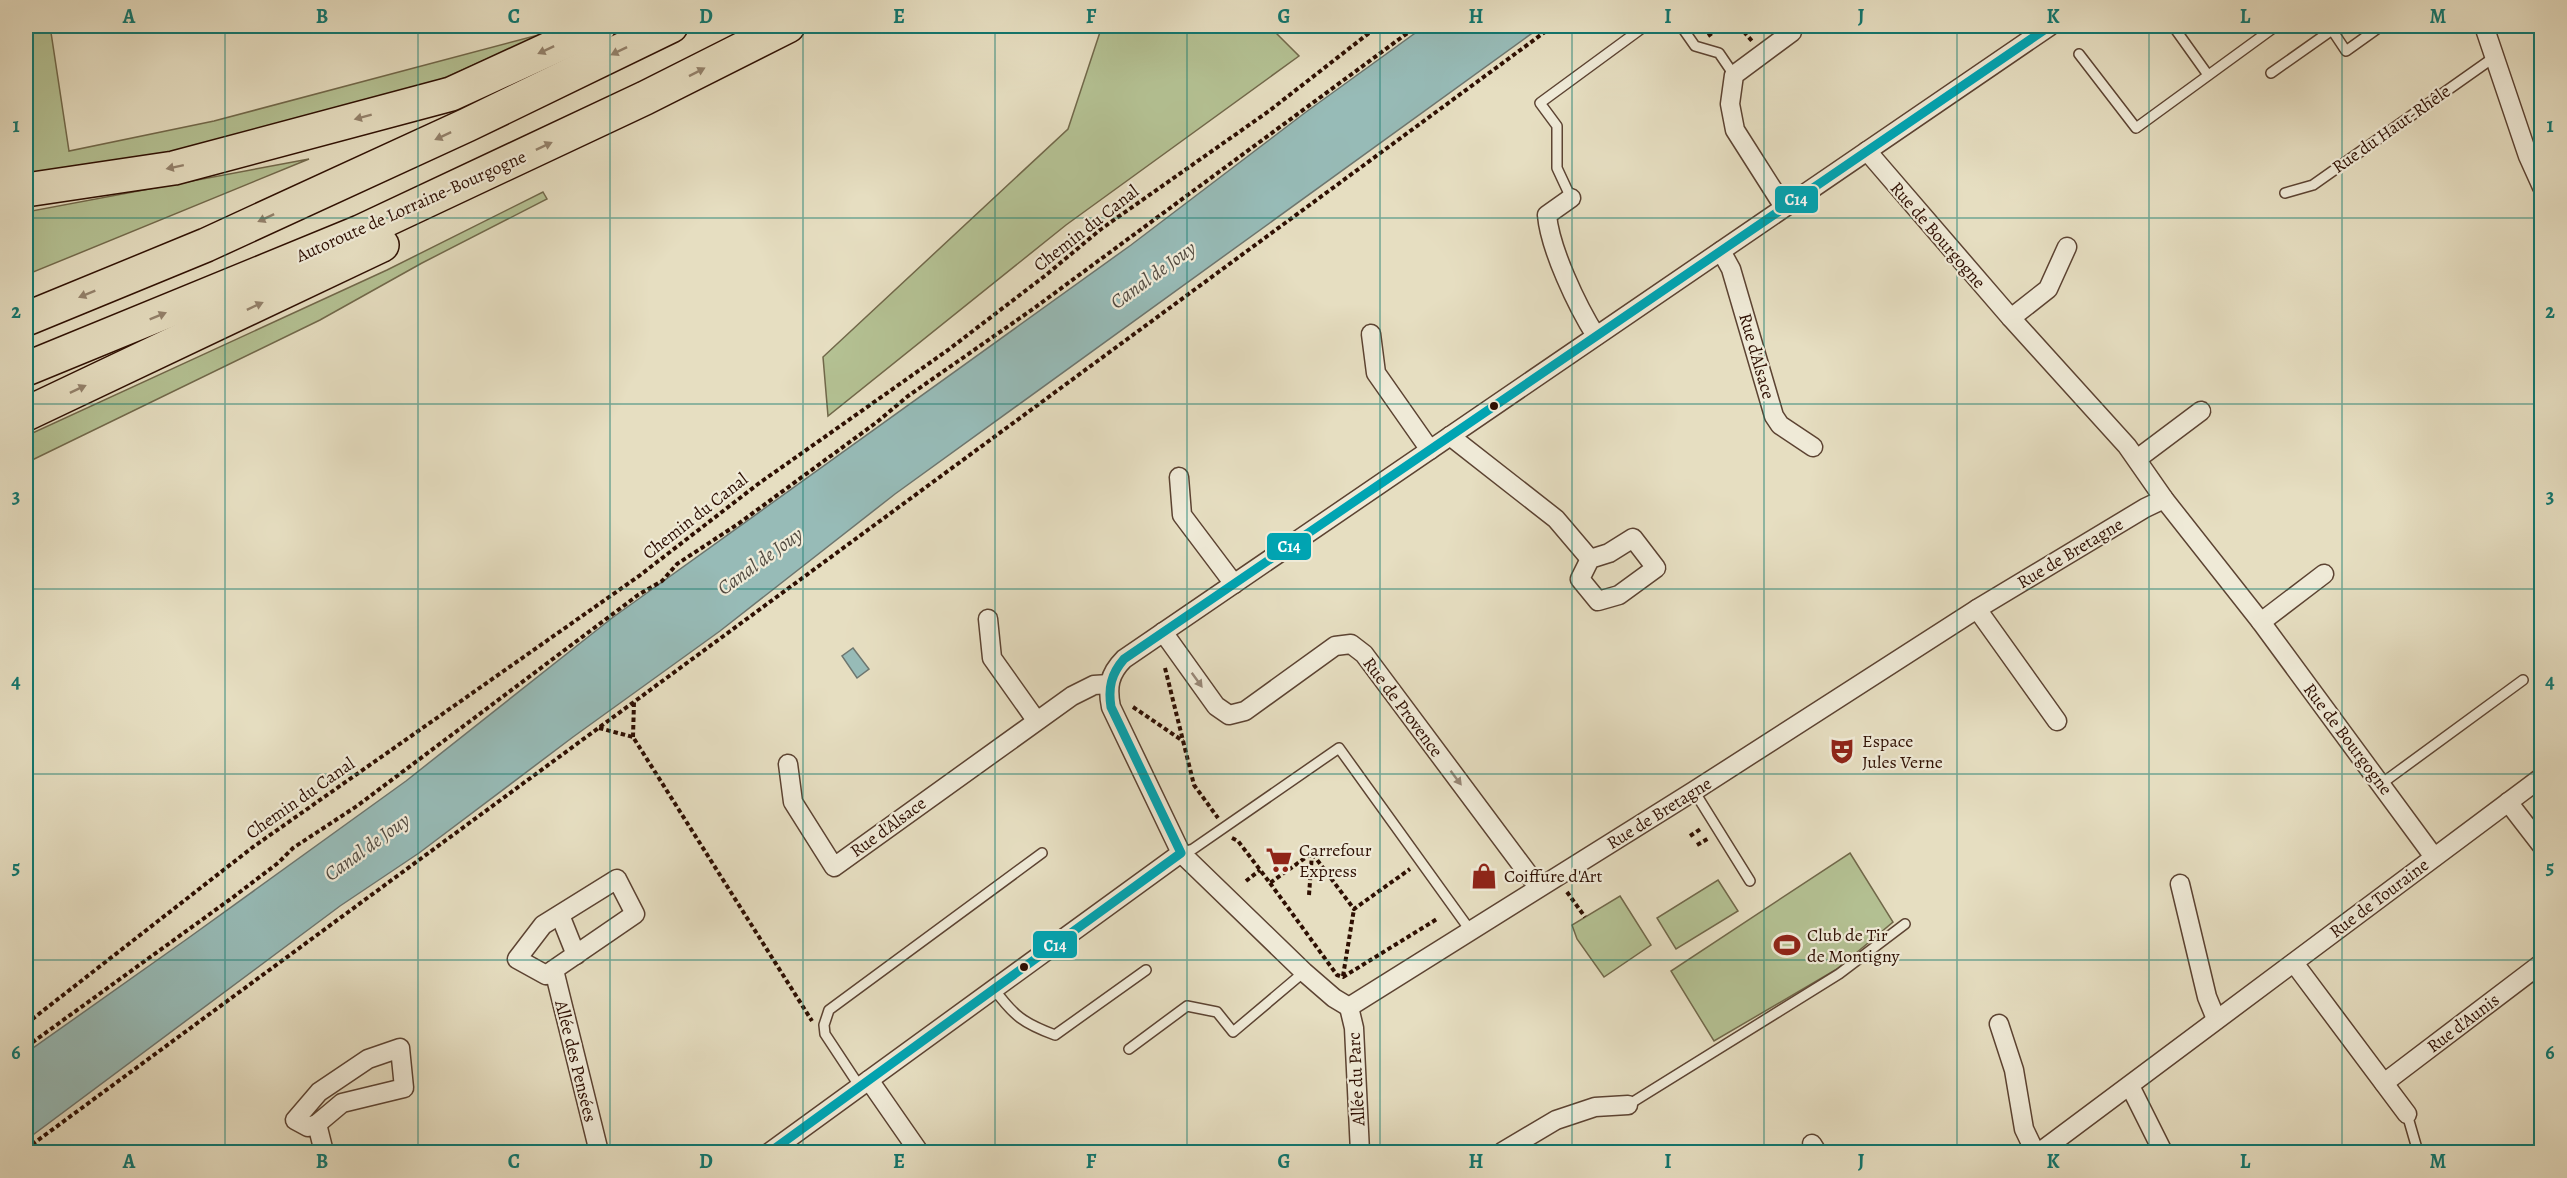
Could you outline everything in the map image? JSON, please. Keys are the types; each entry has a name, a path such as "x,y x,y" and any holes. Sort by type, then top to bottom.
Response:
{"highway":[{"path":"26,190 174,168 452,94 599,26"},
{"path":"26,319 228,236 467,125 672,26"},
{"name":"Autoroute de Lorraine-Bourgogne","path":"26,369 360,232 645,98 788,26"},
{"path":"26,414 393,240 453,189"}],"street":[{"path":"1341,1003 1304,972 1181,853 1111,707 1109,684 1112,674 1124,659 1167,638 1234,584 2050,26"},
{"path":"2484,26 2493,58 2541,187"},
{"path":"1784,207 1734,130 1730,104 1734,75 1792,32"},
{"name":"Rue de Bourgogne","path":"1867,151 2011,318 2138,459 2164,499 2261,622 2434,857"},
{"path":"1571,198 1547,215 1549,234 1586,320 1596,336"},
{"path":"2011,318 2048,289 2067,247"},
{"name":"Rue d'Alsace","path":"1721,251 1731,269 1774,416 1780,425 1813,447"},
{"path":"1371,334 1376,373 1431,450"},
{"path":"2138,459 2201,411"},
{"path":"1450,436 1556,519 1590,558"},
{"path":"1179,477 1182,515 1234,584"},
{"name":"Rue de Bretagne","path":"1341,1003 1470,930 1694,792 1977,609 2145,508 2164,499"},
{"path":"2261,622 2324,574"},
{"path":"1977,609 2057,721"},
{"path":"988,619 992,658 1036,720"},
{"name":"Rue de Provence","path":"1167,638 1216,706 1229,715 1245,711 1335,646 1351,644 1364,654 1544,884"},
{"name":"Rue d'Alsace","path":"788,764 793,802 834,867 1036,720 1084,688 1109,684"},
{"name":"Rue de Touraine","path":"2040,1152 2541,777"},
{"path":"2508,802 2541,846"},
{"path":"770,1152 791,1146 864,1084 1181,853"},
{"path":"617,879 635,914 546,975 517,959 543,925 560,915 617,879"},
{"path":"2180,884 2207,997 2216,1019"},
{"path":"560,915 576,955"},
{"path":"2294,963 2407,1114"},
{"name":"Rue d'Aunis","path":"2384,1083 2541,963"},
{"name":"Allée des Pensées","path":"554,970 599,1152"},
{"name":"Allée du Parc","path":"1341,1003 1354,1028 1360,1152"},
{"path":"2000,1024 2014,1070 2024,1129 2035,1152"},
{"path":"400,1048 404,1088 342,1103 328,1112 317,1124 309,1127 295,1120 319,1092 368,1059 400,1048"},
{"path":"864,1084 919,1152"},
{"path":"2130,1086 2163,1152"},
{"path":"1502,1152 1556,1120 1595,1107 1628,1105"},
{"path":"317,1124 324,1152"}],"lane":[{"path":"1571,198 1557,168 1557,126 1540,104 1645,26"},
{"path":"1681,26 1695,46 1719,53 1734,75"},
{"path":"2173,26 2208,75"},
{"path":"2079,54 2136,128 2276,26"},
{"path":"2271,73 2332,30 2346,51 2380,26"},
{"name":"Rue du Haut-Rhêle","path":"2285,193 2313,185 2493,58"},
{"path":"2381,784 2523,680"},
{"path":"1181,853 1193,849 1339,748 1470,930"},
{"path":"1694,792 1750,881"},
{"path":"864,1084 825,1034 824,1025 829,1010 1042,853"},
{"path":"1628,1105 1839,975 1905,924"},
{"path":"994,989 1013,1015 1034,1028 1054,1035 1146,970"},
{"path":"1129,1049 1187,1006 1217,1012 1233,1032 1304,972"},
{"path":"2407,1114 2418,1152"}],"path":[{"name":"Chemin du Canal","path":"26,1024 253,847 639,576 758,484 948,350 1047,275 1101,229 1269,111 1378,26"},
{"path":"26,1047 260,877 293,848 357,806 638,595 662,581 677,564 738,524 877,422 908,396 1033,309 1418,26"},
{"path":"26,1149 1553,26"},
{"path":"1167,638 1159,655 1166,671 1194,784 1221,821"},
{"path":"1111,707 1124,701 1183,741"},
{"path":"634,702 633,736 813,1022 824,1025"},
{"path":"599,728 633,736"},
{"path":"1690,836 1707,825"},
{"path":"1230,835 1238,841 1337,975 1343,977"},
{"path":"1270,883 1312,853"},
{"path":"1312,853 1354,909"},
{"path":"1309,895 1312,853"},
{"path":"1341,1003 1354,909 1421,861"},
{"path":"1246,881 1260,870"},
{"path":"1544,884 1568,892 1585,917"},
{"path":"1343,977 1437,919"}],"green space":[{"path":"26,26 50,26 69,151 214,121 546,33 426,86 186,154 26,176"},
{"path":"1102,26 1269,26 1299,56 1066,225 828,416 823,357 1068,129"},
{"path":"309,159 26,275 26,212"},
{"path":"543,192 547,199 422,263 320,320 26,463 26,436 387,270"},
{"name":"Club de Tir de Montigny","path":"1850,853 1893,922 1837,969 1714,1041 1671,971"},
{"path":"1718,880 1738,911 1676,949 1657,918"},
{"path":"1620,896 1651,945 1604,977 1577,939 1572,925"}],"water":[{"name":"Canal de Jouy","path":"1425,26 1542,26 895,494 720,631 573,737 419,853 340,906 26,1140 26,1053 406,781 612,618 1131,245 1306,112"},
{"path":"853,648 869,669 857,678 842,656"}],"transit line":[{"name":"C14","path":"770,1152 1181,853 1111,707 1111,682 1124,659 2050,26"}],"place":[{"name":"Espace Jules Verne","path":"1842,751"},
{"name":"Carrefour Express","path":"1279,860"},
{"name":"Coiffure d'Art","path":"1484,876"},
{"name":"Club de Tir de Montigny","path":"1787,945"}]}
